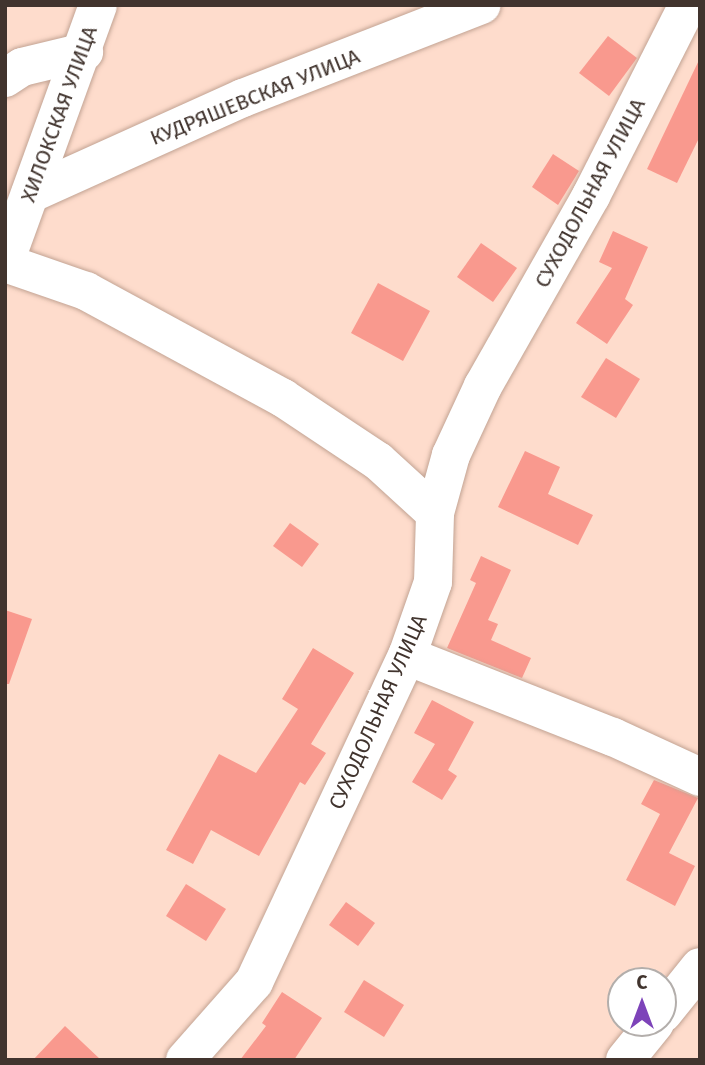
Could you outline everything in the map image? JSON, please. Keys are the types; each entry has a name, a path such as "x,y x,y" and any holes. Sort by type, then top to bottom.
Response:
{"street":[{"name":"ХИЛОКСКАЯ УЛИЦА","path":"5,262 84,52 98,5"},
{"name":"КУДРЯШЕВСКАЯ УЛИЦА","path":"30,194 243,98 482,5"},
{"name":"СУХОДОЛЬНАЯ УЛИЦА","path":"185,1060 254,982 407,656 433,582 435,513 451,455 483,386 591,196 688,5"},
{"path":"5,78 22,67 84,52"},
{"path":"5,262 86,290 283,398 377,461 435,513"},
{"path":"407,656 613,737 700,777"},
{"path":"677,996 700,967"},
{"path":"625,1060 643,1037"}],"building":[{"path":"608,36 637,58 609,96 579,73"},
{"path":"700,58 700,136 677,183 647,169"},
{"path":"553,154 579,171 558,205 532,187"},
{"path":"613,231 648,247 625,299 633,305 607,344 576,323 612,268 599,262"},
{"path":"481,243 517,268 493,302 457,277"},
{"path":"378,283 430,311 403,361 351,333"},
{"path":"606,358 640,379 616,418 581,397"},
{"path":"525,451 560,467 548,494 593,515 578,545 498,507"},
{"path":"290,523 319,544 302,567 273,546"},
{"path":"481,556 511,570 488,620 498,624 491,640 531,658 522,678 447,648 476,583 470,580"},
{"path":"5,610 32,619 9,684 5,684"},
{"path":"313,648 354,673 311,744 326,753 305,785 300,782 259,856 211,830 193,864 166,850 219,754 256,773 298,709 282,699"},
{"path":"432,700 474,722 448,770 457,776 442,800 412,782 435,744 414,733"},
{"path":"654,780 698,798 669,853 695,866 675,906 626,880 660,814 641,804"},
{"path":"186,884 226,909 206,941 166,916"},
{"path":"346,902 375,923 358,946 329,925"},
{"path":"364,980 404,1005 384,1037 344,1012"},
{"path":"282,992 322,1018 294,1060 240,1060 266,1026 262,1023"},
{"path":"65,1026 101,1060 33,1060"}]}
